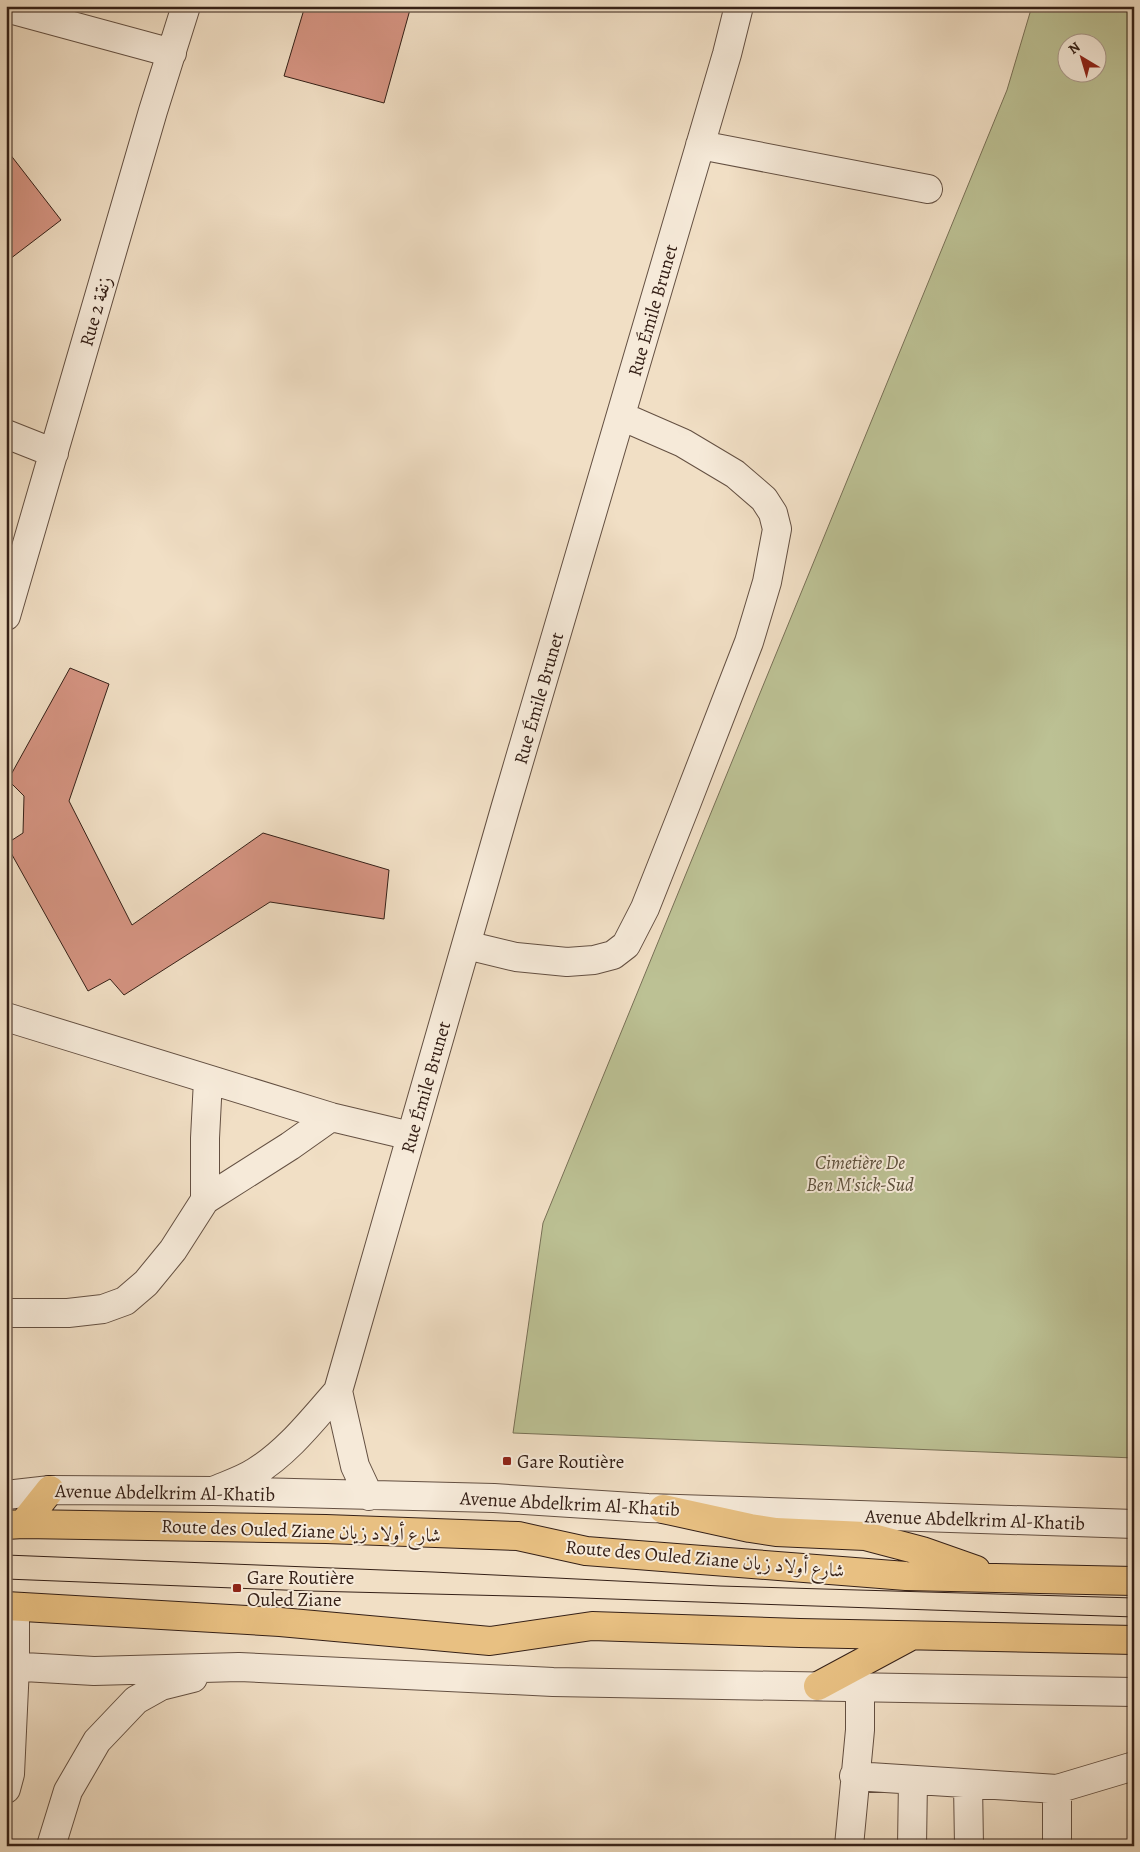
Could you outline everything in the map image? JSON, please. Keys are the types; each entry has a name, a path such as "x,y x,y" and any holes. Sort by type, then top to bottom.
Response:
{"highway":[{"path":"15,1524 50,1490"},
{"path":"663,1509 776,1532 865,1536 922,1551 1001,1579"},
{"name":"Route des Ouled Ziane شارع أولاد زيان","path":"15,1524 326,1529 518,1536 596,1552 906,1576 1134,1581"},
{"path":"11,1607 280,1622 490,1641 592,1626 1134,1640"},
{"path":"818,1686 913,1635"}],"street":[{"name":"Rue 2 زنقة","path":"6,616 186,6"},
{"name":"Rue Émile Brunet","path":"213,1491 255,1472 280,1453 338,1391 739,6"},
{"path":"6,8 172,53"},
{"path":"700,145 928,189"},
{"path":"466,946 516,957 567,962 594,960 614,955 626,945 645,908 685,807 749,642 767,582 777,529 773,513 764,499 735,474 683,443 621,416"},
{"path":"6,434 54,453"},
{"path":"6,1017 331,1117 411,1136"},
{"path":"205,1200 205,1138 208,1080"},
{"path":"6,1313 68,1313 103,1309 125,1301 146,1283 174,1250 205,1200 290,1146 331,1117"},
{"name":"Rue Émile Brunet","path":"338,1391 355,1466 369,1496"},
{"name":"Avenue Abdelkrim Al-Khatib","path":"6,1495 50,1490 213,1491 494,1498 663,1509 1134,1524"},
{"path":"7,1778 11,1607"},
{"path":"11,1666 94,1671 239,1666 552,1682 1134,1692"},
{"path":"51,1846 68,1791 97,1741 136,1700 161,1686 239,1666"},
{"path":"849,1846 854,1776 860,1730 860,1687"},
{"path":"854,1776 1057,1789 1134,1766"},
{"path":"912,1780 912,1846"},
{"path":"968,1784 968,1846"},
{"path":"1057,1789 1057,1846"}],"green space":[{"name":"Cimetière De Ben M'sick-Sud","path":"1032,6 1134,6 1134,1458 513,1433 543,1223 1007,90"}],"building":[{"path":"305,6 411,6 384,103 284,76"},
{"path":"6,149 61,220 6,262"},
{"path":"70,668 109,684 69,801 132,925 263,833 389,870 384,919 270,902 124,995 110,979 88,991 6,844 23,833 24,796 8,780"},
{"path":"829,1842 829,1846 738,1846"}],"tram line":[{"path":"6,1555 433,1572 720,1586 1134,1598"},
{"path":"6,1579 309,1591 553,1597 1134,1617"}],"place":[{"name":"Gare Routière","path":"507,1461"},
{"name":"Gare Routière Ouled Ziane","path":"237,1588"}]}
